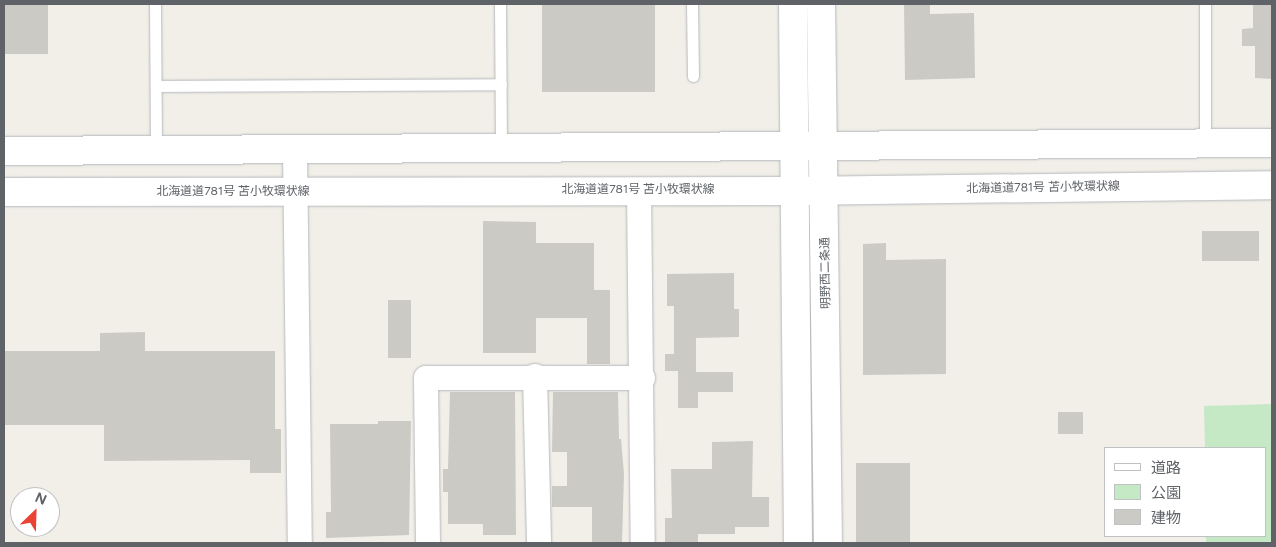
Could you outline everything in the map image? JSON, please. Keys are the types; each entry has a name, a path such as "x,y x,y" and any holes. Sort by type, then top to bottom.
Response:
{"main road":[{"path":"793,4 798,543"},
{"name":"明野西二条通","path":"821,4 822,146 825,191 828,543"},
{"path":"4,151 1272,143"},
{"name":"北海道道781号 苫小牧環状線","path":"4,192 825,191 1272,185"}],"street":[{"path":"295,149 298,192 300,543"},
{"path":"639,190 643,378 643,543"},
{"path":"428,543 426,378 535,376 643,378"},
{"path":"535,376 539,543"}],"lane":[{"path":"155,4 156,150"},
{"path":"500,4 501,148"},
{"path":"692,4 692,76"},
{"path":"1204,143 1206,4"},
{"path":"156,86 501,84"}],"green space":[{"path":"1272,404 1272,543 1206,543 1206,537 1266,537 1266,447 1205,447 1204,406"}],"building":[{"path":"4,4 48,4 48,54 4,54"},
{"path":"542,4 655,4 655,92 542,92"},
{"path":"1253,4 1272,4 1272,79 1255,78 1255,46 1242,46 1242,29 1253,28"},
{"path":"904,5 930,5 930,14 974,13 975,78 905,80"},
{"path":"483,221 536,222 536,243 594,243 594,290 610,290 610,364 587,364 587,318 536,318 536,353 483,353"},
{"path":"1202,231 1259,231 1259,261 1202,261"},
{"path":"886,243 886,260 946,259 946,374 863,375 863,244"},
{"path":"734,273 734,309 739,309 739,337 696,338 696,372 733,372 733,392 698,392 698,408 678,408 678,371 665,371 665,354 674,354 674,306 667,306 667,274"},
{"path":"388,300 411,300 411,358 388,358"},
{"path":"145,332 145,351 275,351 275,429 281,429 281,473 250,473 250,460 104,461 104,425 4,425 4,351 100,351 100,333"},
{"path":"450,392 515,392 516,535 483,535 483,524 448,524 448,492 443,492 443,469 448,469"},
{"path":"553,392 618,392 619,439 621,439 624,474 622,543 592,543 592,507 552,507 552,486 567,486 567,452 552,452"},
{"path":"1058,412 1083,412 1083,434 1058,434"},
{"path":"378,421 411,421 409,535 326,538 326,512 331,512 330,424 378,424"},
{"path":"753,441 752,497 769,497 769,527 735,527 735,534 698,534 698,543 665,543 665,518 672,518 671,469 712,469 712,442"},
{"path":"856,463 910,463 910,543 856,543"}]}
